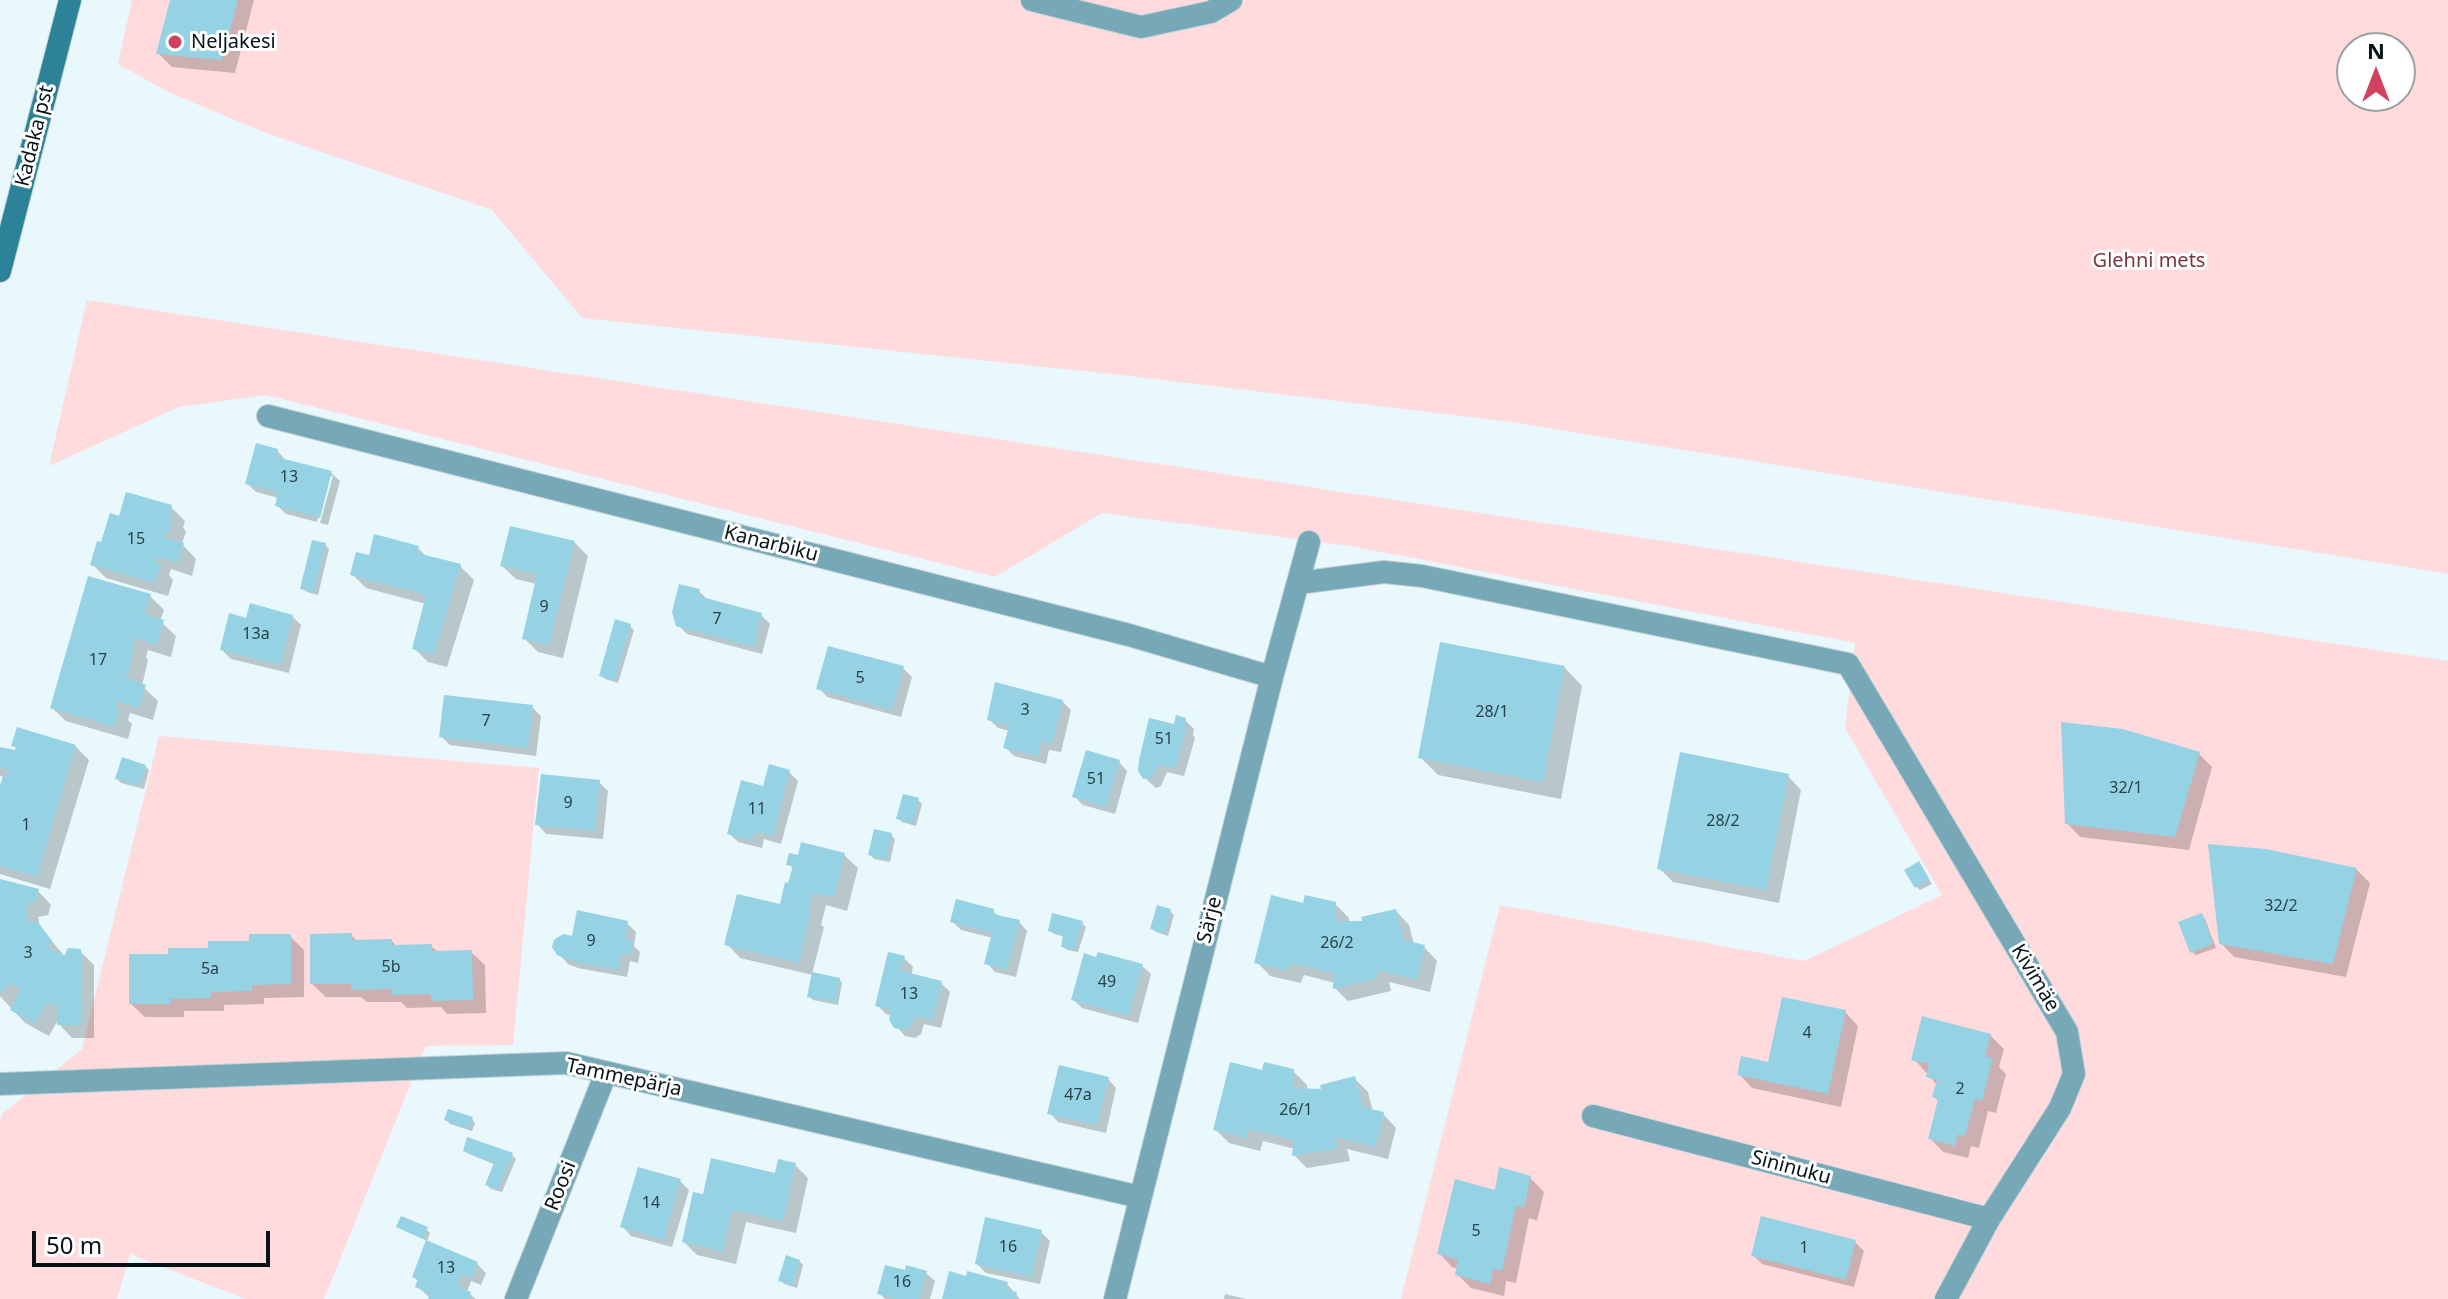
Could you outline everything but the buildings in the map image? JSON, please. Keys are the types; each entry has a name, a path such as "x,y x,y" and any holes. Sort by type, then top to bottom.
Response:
{"main road":[{"name":"Kadaka pst","path":"0,271 70,0"}],"street":[{"path":"1032,0 1141,27 1211,12 1231,0"},
{"name":"Kanarbiku","path":"268,416 1129,635 1272,677"},
{"name":"Särje","path":"1115,1299 1309,542"},
{"name":"Kivimäe","path":"1298,583 1384,572 1422,576 1848,664 2067,1032 2074,1074 2060,1108 1989,1219 1946,1299"},
{"name":"Tammepärja","path":"0,1084 566,1063 1140,1197"},
{"name":"Roosi","path":"516,1299 606,1073"},
{"name":"Sininuku","path":"1593,1116 1989,1219"}],"green space":[{"name":"Glehni mets","path":"132,0 2448,0 2448,574 1511,422 1130,376 582,318 492,210 266,133 170,93 118,64"},
{"path":"87,300 2448,661 2448,1299 1401,1299 1500,905 1804,961 1942,895 1845,728 1855,643 1350,546 1102,513 995,577 266,395 179,407 49,466"},
{"path":"159,736 539,768 513,1045 426,1046 324,1299 245,1299 130,1254 117,1299 0,1299 2,1114 82,1049"}],"place":[{"name":"Neljakesi","path":"175,42"}]}
